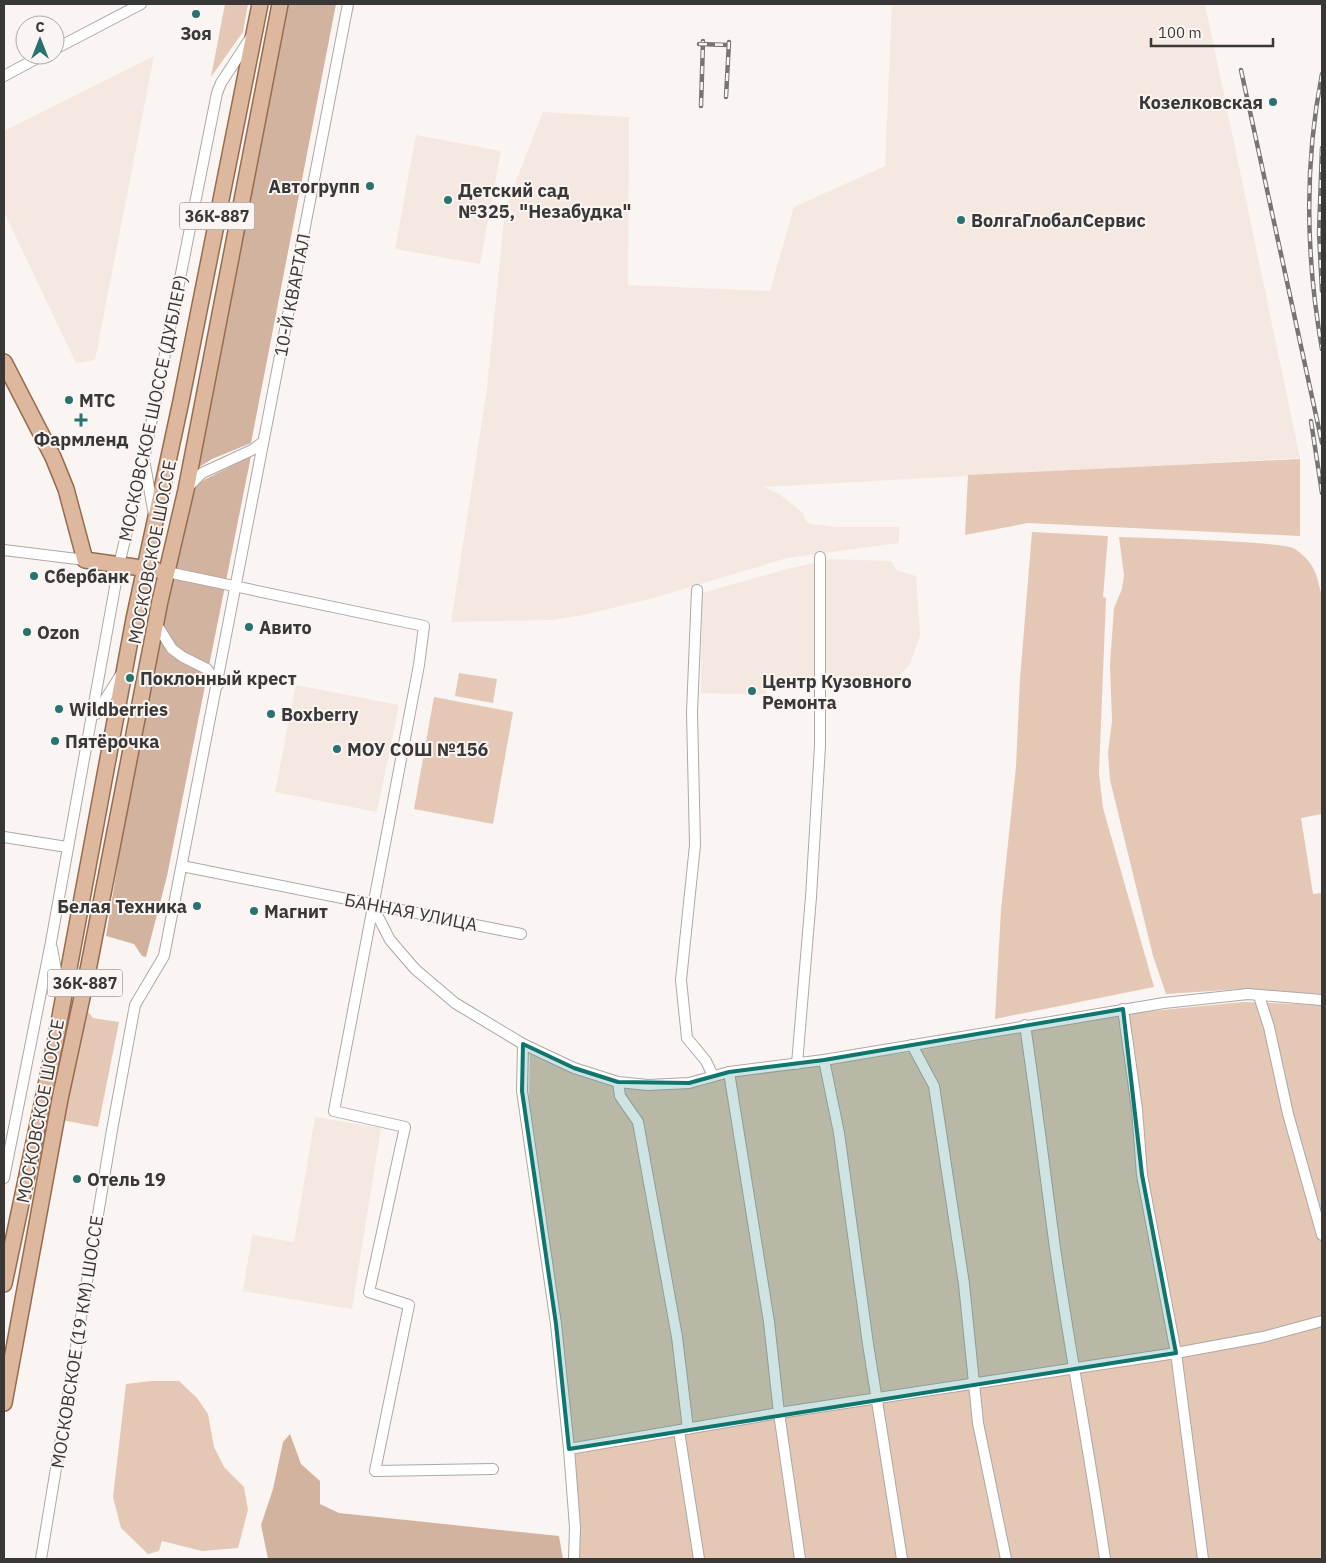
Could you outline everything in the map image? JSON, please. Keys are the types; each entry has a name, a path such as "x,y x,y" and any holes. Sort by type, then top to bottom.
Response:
{"main road":[{"name":"МОСКОВСКОЕ ШОССЕ","path":"4,1284 11,1244 24,1196 125,669 260,4"},
{"name":"МОСКОВСКОЕ ШОССЕ","path":"4,1403 21,1317 41,1197 167,572 186,490 280,4"},
{"path":"4,362 53,457 66,489 84,560 167,572"},
{"path":"24,1196 31,1203 37,1202 41,1197"},
{"path":"18,1222 23,1217 30,1216 36,1225"}],"street":[{"path":"65,44 141,4"},
{"name":"10-Й КВАРТАЛ","path":"218,685 348,4"},
{"name":"МОСКОВСКОЕ ШОССЕ (ДУБЛЕР)","path":"4,1178 52,942 67,846 93,719 119,565 144,459 217,93 221,83 254,31"},
{"path":"4,76 24,65"},
{"path":"186,490 202,472 252,450 263,442"},
{"path":"144,459 155,522"},
{"path":"4,550 84,560"},
{"path":"798,1064 820,746 820,557"},
{"path":"167,572 424,626 415,684 334,1111 405,1127 369,1292 409,1305 375,1471 492,1469"},
{"path":"698,590 692,712 695,845 681,980 688,1038 706,1061 712,1076"},
{"path":"157,625 172,649 207,669 218,685"},
{"path":"93,719 125,669"},
{"name":"МОСКОВСКОЕ (19 КМ) ШОССЕ","path":"41,1559 112,1130 135,1005 164,956 218,685"},
{"path":"4,837 67,846"},
{"name":"БАННАЯ УЛИЦА","path":"182,866 521,934"},
{"path":"372,905 390,940 415,969 455,1003 523,1044 574,1068 618,1082 648,1085 689,1083 728,1072 824,1060 1123,1009 1248,994 1322,1000"},
{"path":"52,942 61,1001"},
{"path":"1259,996 1270,1027 1288,1114 1322,1235"},
{"path":"1123,1009 1137,1109 1142,1175 1176,1353 1203,1559"},
{"path":"1025,1025 1040,1121 1055,1248 1105,1559"},
{"path":"523,1044 522,1091 556,1324 569,1449 575,1526 574,1559"},
{"path":"912,1045 934,1086 964,1284 978,1422 1006,1559"},
{"path":"824,1060 839,1133 876,1398 902,1559"},
{"path":"728,1072 769,1322 779,1413 800,1559"},
{"path":"618,1082 620,1096 638,1122 677,1338 683,1430 699,1559"},
{"path":"569,1449 779,1413 1075,1366 1176,1353 1263,1337 1322,1321"}],"highlighted area":[{"path":"1123,1009 1142,1175 1176,1353 569,1449 556,1324 522,1091 523,1044 574,1068 618,1082 689,1083 729,1072 824,1060"}],"shaded area":[{"path":"225,4 248,4 243,32 211,77"},
{"path":"282,4 336,4 251,443 212,459 188,474"},
{"path":"892,4 1205,4 1300,458 764,487 778,493 803,513 807,523 836,527 899,527 899,543 787,558 650,599 583,615 554,620 451,622 487,388 505,209 543,112 629,117 628,285 770,291 794,207 885,166"},
{"path":"154,56 95,360 76,363 4,212 4,131"},
{"name":"Детский сад №325, \"Незабудка\"","path":"416,135 501,151 480,264 395,249"},
{"path":"251,456 167,876 146,957 142,956 134,944 106,936 157,625 184,497 198,483"},
{"path":"1300,459 1300,536 1028,523 965,535 968,475"},
{"path":"1032,532 1108,536 1103,597 1106,598 1099,773 1103,808 1154,987 995,1019 1001,910 1016,767 1020,679"},
{"path":"1119,537 1241,542 1286,546 1302,554 1314,570 1322,597 1322,814 1301,818 1313,894 1322,893 1322,994 1243,989 1166,994 1153,956 1110,780 1108,753 1112,721 1110,664 1114,608 1122,589 1124,575"},
{"path":"831,559 891,561 896,570 916,576 920,635 910,664 893,683 767,684 766,695 701,693 702,593 787,569"},
{"path":"459,673 497,679 493,703 455,696"},
{"name":"МОУ СОШ №156","path":"296,685 399,705 377,812 275,792"},
{"path":"434,697 513,712 493,824 414,809"},
{"path":"1243,1002 1322,1005 1322,1559 576,1559 578,1510 532,1151 529,1100 530,1048 572,1071 669,1085 911,1052 1122,1014"},
{"path":"85,1008 93,1018 119,1022 98,1127 62,1120"},
{"path":"315,1117 381,1128 352,1309 243,1291 252,1235 294,1242"},
{"path":"151,1381 179,1381 197,1398 208,1414 214,1447 224,1467 244,1487 248,1510 238,1548 202,1551 162,1541 159,1551 148,1554 121,1528 113,1497 126,1384"},
{"path":"290,1434 301,1464 320,1481 320,1504 339,1513 559,1536 563,1559 268,1559 261,1525 273,1489 283,1442"}],"railway":[{"path":"701,106 703,41"},
{"path":"726,97 729,42"},
{"path":"699,44 728,45"},
{"path":"1241,70 1322,443"},
{"path":"1322,74 1312,143 1309,212 1313,280 1322,349"},
{"path":"1322,148 1319,233 1322,291"},
{"path":"1311,421 1322,493"}],"place":[{"name":"Зоя","path":"196,14"},
{"name":"Козелковская","path":"1273,102"},
{"name":"Автогрупп","path":"370,186"},
{"name":"Детский сад №325, \"Незабудка\"","path":"448,200"},
{"name":"ВолгаГлобалСервис","path":"961,220"},
{"name":"МТС","path":"69,400"},
{"name":"Фармленд","path":"81,420"},
{"name":"Сбербанк","path":"34,576"},
{"name":"Авито","path":"249,627"},
{"name":"Ozon","path":"27,632"},
{"name":"Поклонный крест","path":"130,678"},
{"name":"Центр Кузовного Ремонта","path":"752,691"},
{"name":"Wildberries","path":"59,709"},
{"name":"Boxberry","path":"271,714"},
{"name":"Пятёрочка","path":"55,741"},
{"name":"МОУ СОШ №156","path":"337,749"},
{"name":"Белая Техника","path":"197,906"},
{"name":"Магнит","path":"254,911"},
{"name":"Отель 19","path":"77,1179"}]}
